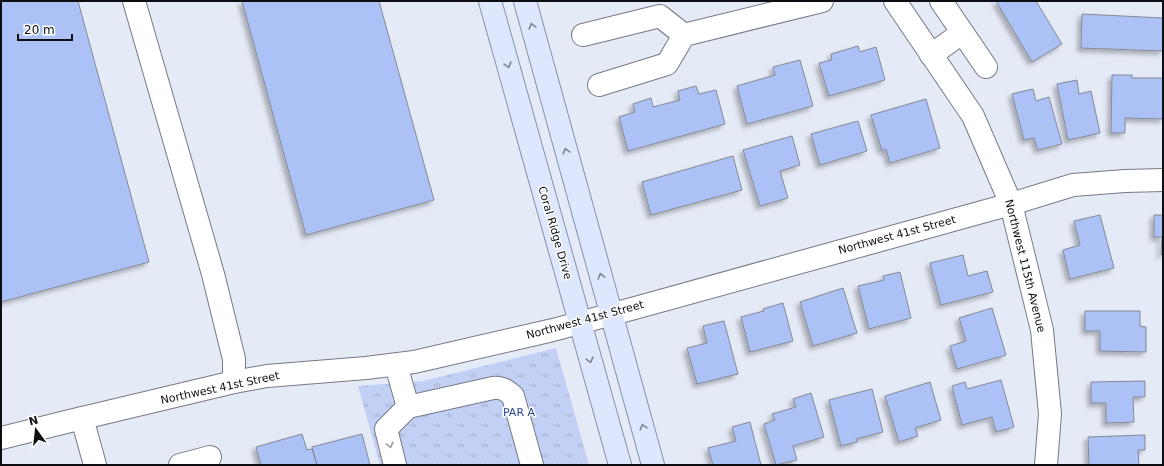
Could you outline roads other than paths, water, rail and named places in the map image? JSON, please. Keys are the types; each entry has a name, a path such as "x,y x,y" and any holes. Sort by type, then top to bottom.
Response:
{"main road":[{"name":"Coral Ridge Drive","path":"490,1 620,465"},
{"path":"525,1 653,465"}],"street":[{"path":"134,1 213,274 234,359 234,382"},
{"path":"599,85 667,64 684,35 822,1"},
{"name":"Northwest 115th Avenue","path":"895,1 973,116 1011,204 1042,330 1050,414 1046,465"},
{"path":"941,1 986,67"},
{"path":"583,35 660,16 684,35"},
{"path":"931,55 962,33"},
{"name":"Northwest 41st Street","path":"1,438 234,382 267,376 366,368 414,362 611,314 1011,204 1073,185 1163,180"},
{"path":"396,365 408,407"},
{"path":"395,465 386,429 408,407 500,387 513,396 532,465"},
{"path":"82,418 95,465"},
{"path":"180,465 210,457"}],"park label":[{"name":"PAR A","path":"519,412"}]}
